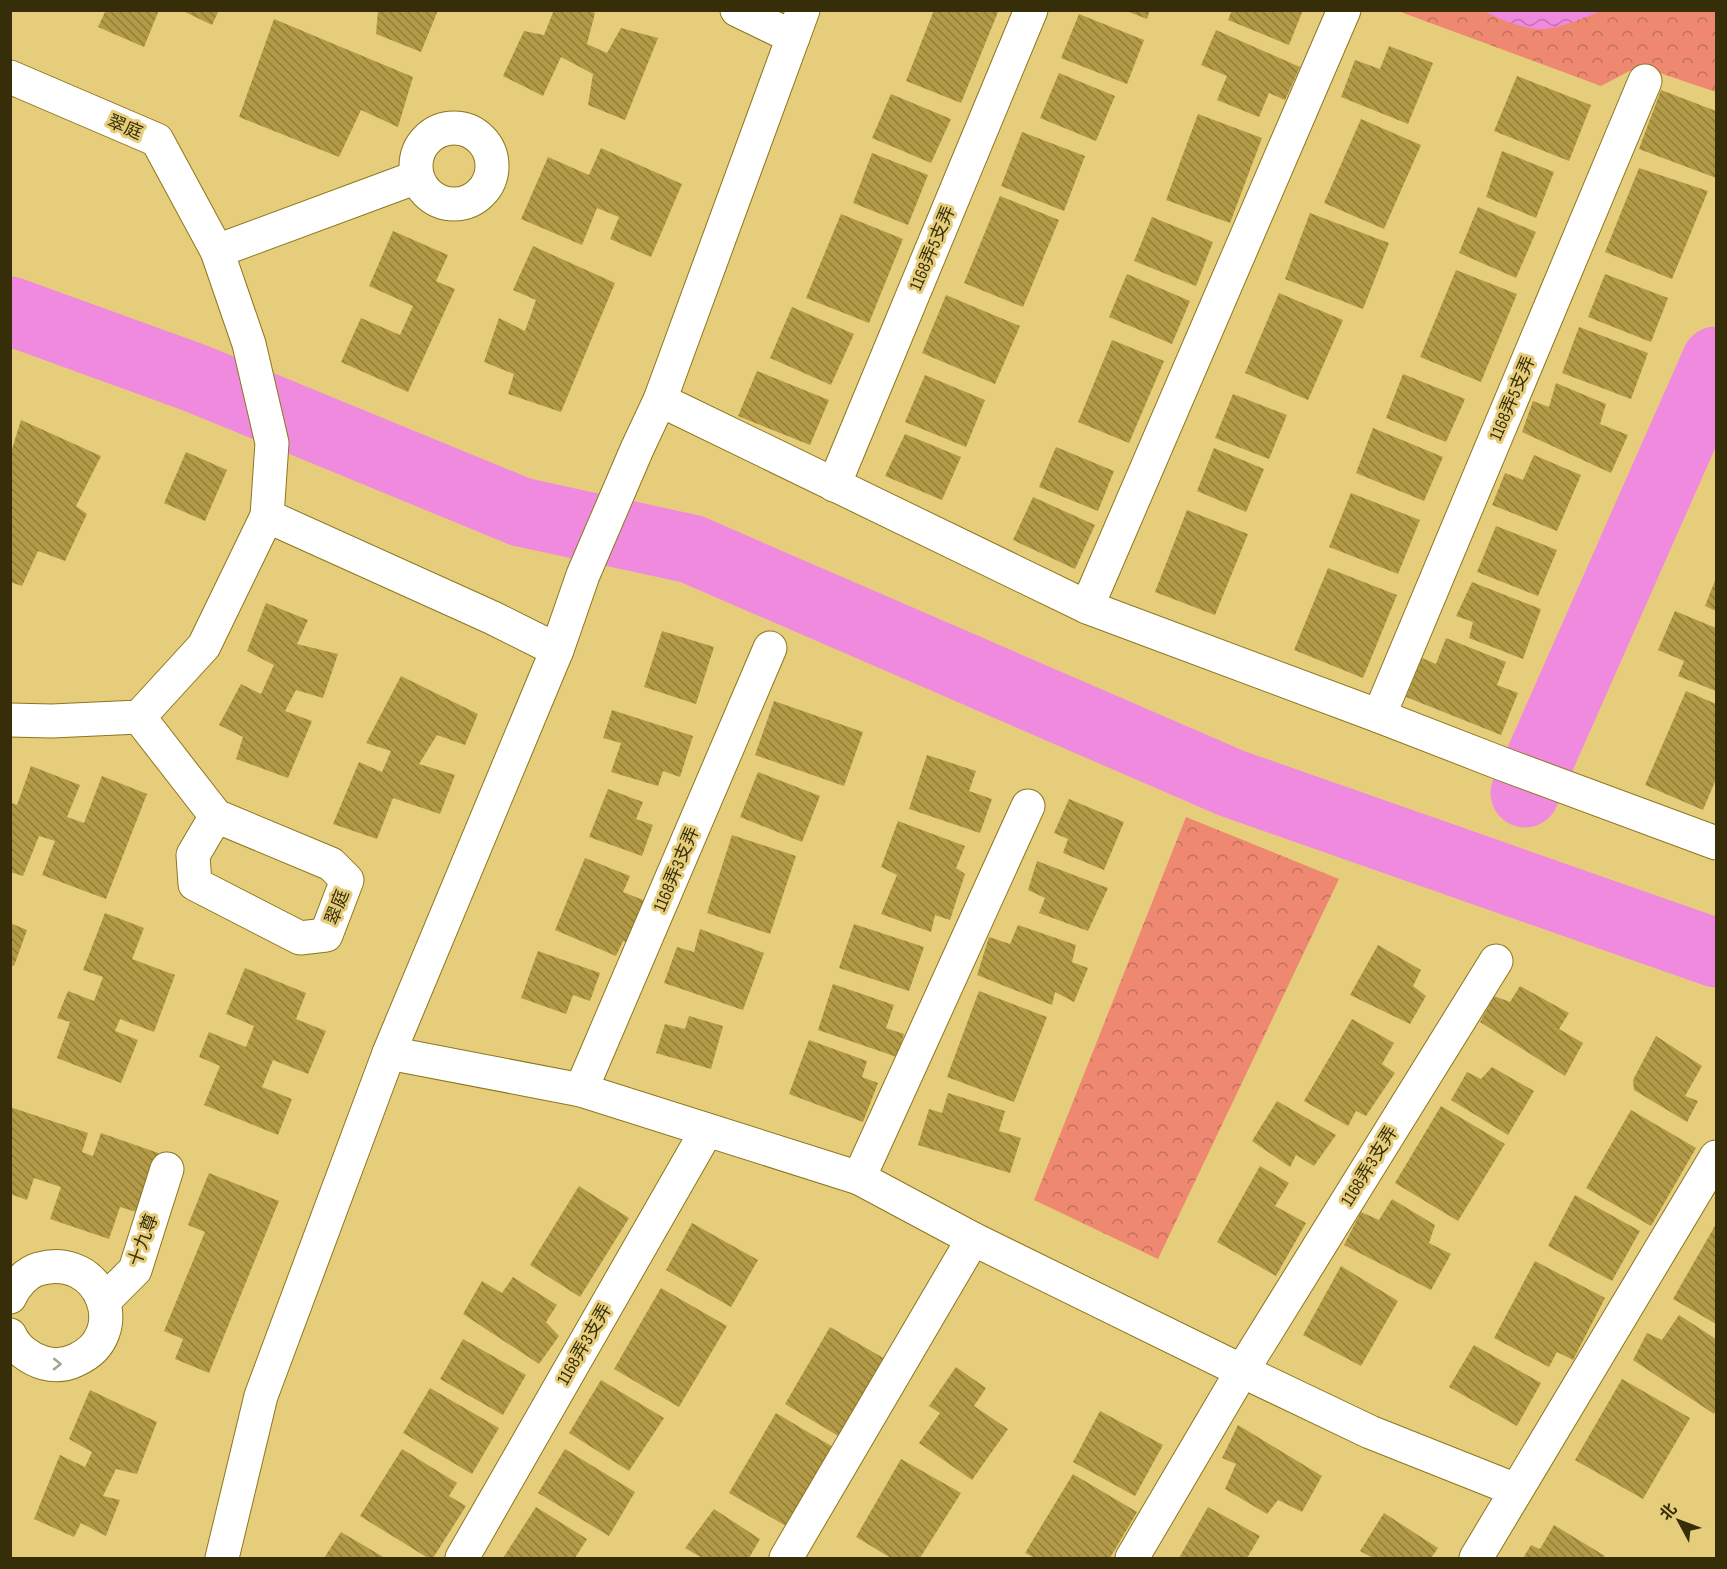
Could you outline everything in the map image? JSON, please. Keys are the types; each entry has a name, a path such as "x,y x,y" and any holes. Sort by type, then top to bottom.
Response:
{"street":[{"path":"222,1558 261,1396 389,1053 557,650 583,575 660,400 798,24 737,10"},
{"name":"1168弄5支弄","path":"834,485 1031,10"},
{"path":"1087,606 1344,10"},
{"name":"翠庭","path":"10,77 157,140 217,251 249,344 272,442 267,516 204,646 139,717 216,816 331,864 347,880 326,935 300,938 195,884 193,855 216,816"},
{"name":"1168弄5支弄","path":"1379,716 1645,81"},
{"path":"217,251 417,177"},
{"path":"660,400 1087,606 1500,764 1716,843"},
{"path":"267,516 493,618 557,650"},
{"name":"1168弄3支弄","path":"581,1090 770,648"},
{"path":"10,720 52,721 139,717"},
{"path":"859,1178 1028,806"},
{"name":"1168弄3支弄","path":"1132,1558 1242,1371 1496,961"},
{"path":"389,1053 581,1090 859,1178 973,1239 1370,1432 1516,1490"},
{"name":"1168弄3支弄","path":"462,1558 707,1130"},
{"path":"1476,1558 1716,1157"},
{"name":"十九尊","path":"104,1301 135,1270 167,1169"},
{"path":"786,1558 973,1239"},
{"path":"10,1297 23,1278 37,1269 53,1266 70,1267 85,1274 96,1286 104,1301 106,1317 103,1333 95,1347 82,1358 67,1364 50,1365 36,1361 22,1352 10,1335"}],"green space":[{"path":"1398,11 1716,11 1716,92 1639,66 1601,86"},
{"path":"1186,817 1339,879 1158,1259 1034,1200"}],"water":[{"path":"1484,11 1601,11 1564,25 1542,29 1512,23"}],"building":[{"path":"106,10 159,10 144,47 98,27"},
{"path":"181,10 219,10 212,25"},
{"path":"378,10 438,10 421,52 376,34"},
{"path":"554,10 587,10 595,13 587,44 607,53 621,28 658,38 625,120 588,105 593,74 561,57 543,96 503,76 524,31 544,35"},
{"path":"934,10 993,10 998,12 961,103 906,81"},
{"path":"1124,10 1150,10 1147,19"},
{"path":"1232,10 1303,10 1289,45 1228,20"},
{"path":"1079,14 1144,40 1127,84 1061,58"},
{"path":"274,19 413,77 398,127 361,110 339,157 239,117"},
{"path":"1216,30 1300,67 1285,100 1269,93 1259,117 1217,100 1227,76 1201,65"},
{"path":"1389,46 1433,63 1408,124 1341,97 1355,60 1380,69"},
{"path":"1059,73 1115,96 1096,141 1040,118"},
{"path":"1517,76 1591,105 1569,161 1494,131"},
{"path":"1661,90 1716,111 1716,178 1639,149"},
{"path":"891,94 951,119 931,163 872,138"},
{"path":"1198,114 1262,138 1230,223 1166,200"},
{"path":"1361,119 1421,145 1384,229 1324,203"},
{"path":"1022,132 1085,156 1064,211 1001,186"},
{"path":"601,148 682,184 651,257 610,239 619,217 597,208 582,245 521,219 548,157 589,175"},
{"path":"1502,151 1554,172 1536,218 1486,197"},
{"path":"872,153 928,175 908,225 853,203"},
{"path":"1639,168 1708,191 1672,279 1605,252"},
{"path":"1000,196 1059,220 1023,307 964,283"},
{"path":"1478,207 1536,232 1516,278 1459,253"},
{"path":"1310,213 1389,243 1363,309 1285,279"},
{"path":"841,214 903,239 869,323 806,298"},
{"path":"1152,217 1213,242 1196,286 1134,261"},
{"path":"393,231 448,255 436,281 455,289 408,392 341,362 361,318 400,335 413,306 369,286"},
{"path":"533,246 615,283 561,412 508,394 514,374 484,362 499,318 525,331 536,300 513,290"},
{"path":"1456,270 1517,294 1481,382 1420,357"},
{"path":"1127,274 1190,301 1172,344 1109,317"},
{"path":"1605,274 1668,298 1651,342 1588,317"},
{"path":"1279,293 1343,320 1308,400 1245,373"},
{"path":"946,295 1020,326 995,384 922,353"},
{"path":"792,307 854,334 831,385 770,358"},
{"path":"1579,327 1648,353 1631,399 1562,373"},
{"path":"1112,340 1164,361 1129,443 1078,422"},
{"path":"757,371 829,400 810,445 738,416"},
{"path":"1403,374 1465,399 1446,442 1386,418"},
{"path":"925,375 985,400 966,447 905,422"},
{"path":"1556,383 1606,404 1600,424 1628,435 1611,473 1522,432 1533,401 1549,407"},
{"path":"1233,394 1287,415 1269,459 1215,438"},
{"path":"21,420 101,456 76,506 87,514 65,561 38,551 22,586 10,582 10,448 12,449"},
{"path":"1373,428 1443,457 1424,501 1356,473"},
{"path":"905,434 961,457 942,500 885,476"},
{"path":"1056,447 1114,471 1098,511 1039,487"},
{"path":"1214,448 1264,469 1246,512 1197,491"},
{"path":"186,452 227,470 205,521 164,503"},
{"path":"1534,455 1581,475 1557,531 1492,505 1505,473 1523,480"},
{"path":"1351,493 1420,520 1398,574 1329,547"},
{"path":"1033,497 1095,525 1075,569 1013,540"},
{"path":"1187,510 1248,534 1215,615 1155,592"},
{"path":"1496,526 1557,550 1538,596 1477,572"},
{"path":"1328,568 1397,595 1363,678 1294,650"},
{"path":"1716,578 1716,611 1705,606"},
{"path":"1472,582 1541,609 1523,659 1469,638 1473,622 1456,616"},
{"path":"266,603 308,620 297,644 338,654 323,698 296,690 285,711 312,721 288,778 236,759 243,737 219,725 241,684 261,694 274,665 247,651"},
{"path":"1675,611 1716,628 1716,691 1678,676 1684,661 1658,650"},
{"path":"662,631 714,647 696,704 644,687"},
{"path":"1446,638 1506,662 1497,685 1518,693 1501,735 1406,697 1422,658 1436,664"},
{"path":"401,676 478,714 465,745 437,735 419,764 455,775 440,814 393,798 377,839 333,824 359,762 382,772 391,751 366,743"},
{"path":"1686,691 1716,704 1716,779 1703,810 1645,785"},
{"path":"774,701 863,732 844,786 755,755"},
{"path":"612,710 693,736 680,777 663,771 658,786 611,772 621,743 603,738"},
{"path":"927,755 976,771 969,791 992,799 980,833 909,809"},
{"path":"31,766 80,785 67,817 84,823 102,776 147,794 106,899 42,875 55,841 39,836 23,876 10,872 10,802 17,805"},
{"path":"758,772 820,796 802,842 740,817"},
{"path":"608,789 643,802 636,819 653,825 642,856 589,837"},
{"path":"1069,799 1124,822 1104,870 1063,853 1068,839 1054,833"},
{"path":"898,821 965,846 956,868 965,874 950,920 935,915 931,932 881,914 897,875 881,867"},
{"path":"732,835 796,856 770,934 707,913"},
{"path":"585,858 630,876 623,892 648,902 631,944 623,941 616,956 555,930"},
{"path":"1037,861 1108,888 1088,931 1039,913 1045,898 1028,890"},
{"path":"105,913 144,928 132,959 175,975 154,1032 120,1019 115,1031 138,1040 121,1083 57,1058 70,1022 57,1018 68,991 94,1001 103,977 83,970"},
{"path":"10,923 27,930 14,966 10,965"},
{"path":"854,924 924,947 909,991 839,968"},
{"path":"1018,925 1076,945 1072,962 1088,968 1074,1002 1055,992 1052,1005 977,975 989,937 1010,944"},
{"path":"700,929 764,953 743,1010 664,983 677,947 694,952"},
{"path":"1378,945 1421,970 1413,986 1426,996 1410,1024 1350,995"},
{"path":"538,951 600,973 590,1001 573,995 566,1014 521,998"},
{"path":"245,968 306,993 296,1019 326,1031 308,1074 273,1060 262,1087 292,1099 278,1135 204,1105 220,1066 199,1057 209,1032 246,1047 254,1026 226,1014"},
{"path":"833,984 894,1005 886,1028 904,1034 897,1057 818,1030"},
{"path":"1520,986 1569,1013 1559,1029 1583,1043 1565,1076 1480,1022 1494,996 1510,1002"},
{"path":"979,991 1047,1017 1014,1102 947,1077"},
{"path":"689,1016 723,1026 711,1069 656,1053 665,1024 685,1029"},
{"path":"1352,1019 1394,1043 1382,1064 1395,1073 1366,1116 1356,1111 1348,1126 1304,1101"},
{"path":"1656,1036 1702,1066 1685,1096 1698,1101 1687,1122 1634,1090 1633,1080"},
{"path":"809,1040 867,1061 862,1077 878,1083 863,1122 789,1094"},
{"path":"1492,1067 1534,1091 1508,1135 1451,1100 1467,1072 1481,1079"},
{"path":"948,1093 1005,1111 999,1131 1021,1138 1010,1173 918,1145 929,1109 942,1113"},
{"path":"1277,1101 1336,1135 1314,1166 1296,1155 1290,1167 1252,1141"},
{"path":"1441,1106 1505,1144 1458,1221 1395,1183"},
{"path":"10,1107 88,1133 82,1152 93,1156 101,1133 164,1155 143,1214 120,1207 109,1239 50,1219 61,1187 34,1178 27,1200 10,1194"},
{"path":"1631,1110 1696,1148 1651,1226 1586,1188"},
{"path":"1260,1166 1289,1183 1275,1206 1306,1223 1276,1276 1217,1242"},
{"path":"209,1173 279,1201 209,1373 175,1359 183,1339 164,1331 205,1232 188,1225"},
{"path":"579,1186 629,1218 580,1297 530,1265"},
{"path":"1575,1195 1640,1231 1612,1281 1548,1246"},
{"path":"1392,1199 1435,1225 1429,1243 1451,1254 1431,1290 1344,1245 1361,1212 1379,1220"},
{"path":"692,1223 758,1260 731,1307 666,1270"},
{"path":"1716,1224 1716,1324 1673,1299"},
{"path":"1535,1261 1605,1298 1573,1360 1557,1352 1549,1367 1494,1338"},
{"path":"1341,1266 1398,1301 1361,1366 1303,1335"},
{"path":"513,1277 557,1305 546,1322 559,1336 539,1364 463,1314 482,1281 502,1293"},
{"path":"661,1288 727,1326 679,1407 614,1369"},
{"path":"1679,1315 1716,1339 1716,1410 1714,1414 1633,1360 1647,1333 1662,1340"},
{"path":"830,1327 885,1359 840,1437 785,1404"},
{"path":"463,1339 526,1375 503,1415 440,1379"},
{"path":"1474,1345 1541,1383 1517,1426 1449,1387"},
{"path":"956,1367 986,1388 974,1406 1008,1429 972,1480 919,1443 940,1413 929,1406"},
{"path":"1622,1379 1690,1418 1643,1499 1575,1460"},
{"path":"601,1380 664,1418 629,1471 569,1433"},
{"path":"430,1388 499,1428 472,1474 403,1433"},
{"path":"90,1390 157,1422 137,1474 116,1469 103,1496 120,1500 106,1536 81,1523 74,1537 34,1519 60,1455 85,1467 92,1452 69,1439"},
{"path":"1100,1411 1163,1445 1135,1496 1073,1462"},
{"path":"776,1413 833,1447 786,1526 729,1493"},
{"path":"1238,1425 1322,1476 1302,1512 1278,1500 1267,1514 1225,1489 1236,1464 1222,1458"},
{"path":"402,1449 457,1483 449,1496 466,1506 433,1558 428,1558 360,1516"},
{"path":"565,1449 635,1492 609,1536 538,1493"},
{"path":"901,1459 961,1493 920,1558 891,1558 856,1537"},
{"path":"1073,1474 1137,1512 1110,1558 1035,1558 1025,1553"},
{"path":"536,1507 587,1539 575,1558 503,1558"},
{"path":"1208,1507 1260,1536 1247,1558 1179,1558"},
{"path":"714,1509 760,1539 749,1558 702,1558 685,1548"},
{"path":"1384,1513 1438,1548 1431,1558 1373,1558 1360,1551"},
{"path":"1554,1525 1605,1556 1603,1558 1523,1558 1531,1545 1540,1549"},
{"path":"341,1532 385,1558 324,1558"}],"waterway":[{"path":"10,311 195,378 521,512 691,549 1231,783 1716,953"},
{"path":"1525,793 1716,361"}]}
